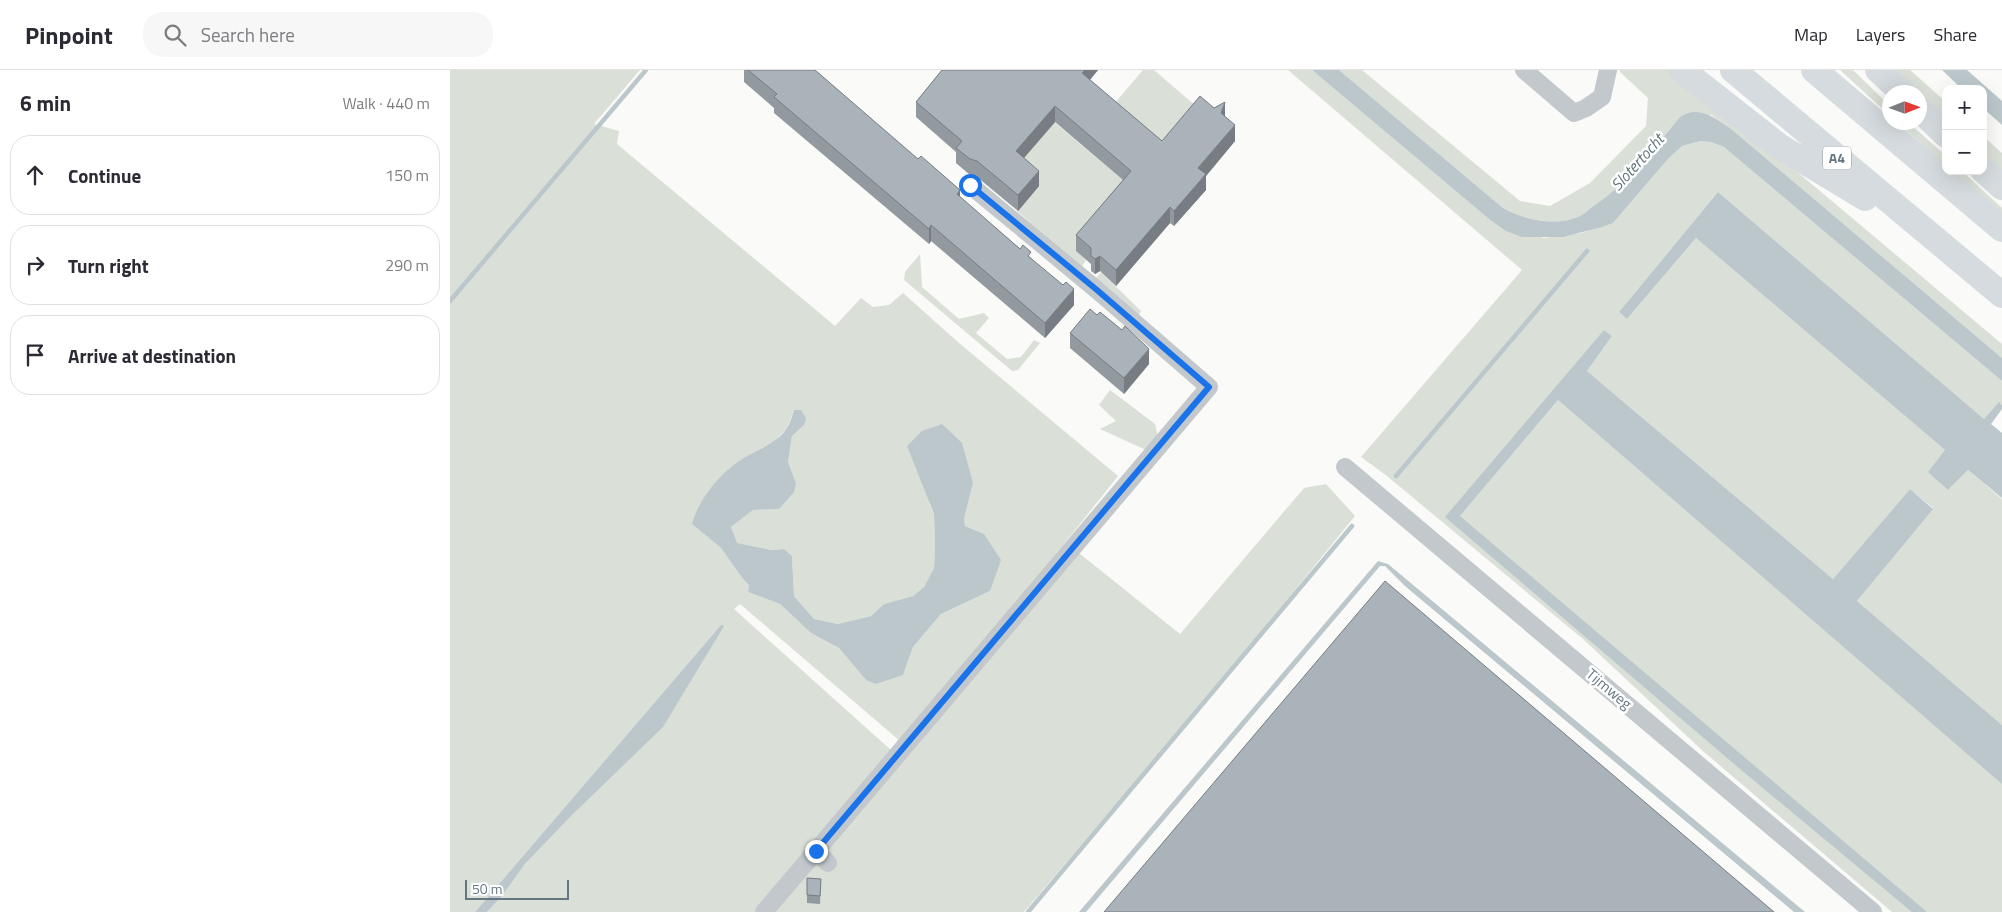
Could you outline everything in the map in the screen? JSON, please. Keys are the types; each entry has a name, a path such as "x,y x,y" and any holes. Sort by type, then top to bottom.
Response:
{"highway":[{"name":"A4","path":"1682,70 1779,146 1943,245"},
{"name":"A4","path":"1733,70 2002,295"},
{"path":"1814,70 2002,229"},
{"path":"1878,70 1894,85"},
{"path":"1927,117 1942,131"},
{"path":"1987,174 2002,188"}],"street":[{"path":"1524,70 1574,113 1586,108 1602,97 1608,72"},
{"path":"764,912 822,857 1209,387 1097,290 970,185"},
{"name":"Tijmweg","path":"1345,467 1873,912"}],"shaded area":[{"path":"450,70 640,70 594,124 619,131 617,144 835,326 861,298 873,307 889,305 903,293 959,343 1118,476 1010,612 900,741 740,604 734,609 892,751 755,912 487,912 502,896 525,864 573,814 721,625 475,912 450,912","holes":["794,410 804,425 792,436 788,462 796,483 779,509 753,510 731,527 736,543 772,550 784,549 792,556 794,596 814,619 838,624 871,616 884,604 913,596 924,587 934,568 934,514 929,503 973,483 964,519 965,526 984,534 990,591 941,614 913,647 903,675 866,680 839,648 811,633 780,604 748,592 749,585 721,548 692,524 739,461 775,441 787,428"]},
{"path":"1143,70 1154,70 1197,107 1159,154 1109,110"},
{"path":"1288,70 1312,70 1489,219 1544,238 1581,233 1613,223 1668,159 1682,146 1701,141 1711,142 1724,147 2002,381 2002,405 1999,403 1984,419 1718,192 1619,312 1627,319 1696,238 1945,450 1948,490 1968,470 2002,499 2002,725 1857,601 1933,508 1910,489 1833,579 1587,371 1612,336 1604,330 1460,516 1558,400 2002,783 2002,912 1892,912 1704,752 1583,639 1387,476 1361,457 1522,270"},
{"path":"1312,70 1339,70 1503,208 1521,216 1540,221 1561,221 1582,215 1605,198 1628,177 1679,118 1692,112 1712,116 1730,128 2002,358 2002,381 1724,147 1711,142 1701,141 1682,146 1668,159 1613,223 1563,237 1522,237 1506,231 1489,219"},
{"path":"1339,70 1362,70 1520,201 1550,206 1590,183 1646,126 1648,98 1620,70 1671,70 1701,91 2002,344 2002,358 1730,128 1711,115 1679,118 1617,188 1582,215 1561,221 1540,221 1521,216 1503,208"},
{"path":"1840,70 1853,70 1882,98 1882,109"},
{"path":"1889,70 1910,70 1927,85 1905,85"},
{"path":"1942,70 1967,70 1984,85 1958,85"},
{"path":"1927,85 1942,98 1942,120 1927,106"},
{"path":"1987,88 2002,101 2002,125 1987,112"},
{"path":"1054,122 1130,186 1076,251 1086,260 1081,268 1017,211 1038,186 1016,166"},
{"path":"1906,130 1917,130 1942,152 1942,162"},
{"path":"1987,140 2002,153 2002,177 1987,163"},
{"path":"1956,175 1966,175 2002,208 2002,216"},
{"path":"1718,192 1984,419 1999,402 2002,405 2002,409 1991,424 2002,433 2002,498 1968,470 1948,490 1928,472 1945,450 1696,238 1627,319 1619,312"},
{"path":"920,254 922,287 959,319 984,313 989,318 976,333 1007,359 1021,357 1034,340 1040,343 1018,370 1012,371 904,280 905,272"},
{"path":"1101,272 1141,311 1138,317 1096,278"},
{"path":"1604,330 1612,336 1587,371 1833,579 1910,489 1933,509 1857,601 2002,725 2002,784 1558,400 1460,516 1927,912 1912,912 1740,769 1445,517"},
{"path":"1110,390 1155,424 1158,437 1146,450 1100,429 1116,421 1099,405"},
{"path":"794,410 801,410 806,418 804,425 792,436 788,462 796,483 794,492 779,509 753,510 731,527 737,543 772,550 784,549 792,556 794,596 814,619 838,624 871,616 884,604 913,596 924,587 934,568 934,514 907,446 922,431 942,424 962,443 973,483 964,519 965,526 984,534 1001,560 990,591 941,614 913,647 903,675 876,684 866,680 839,648 811,633 780,604 748,592 749,585 721,548 692,524 704,497 717,481 739,461 777,439 787,428"},
{"path":"1326,484 1355,516 1227,674 1024,912 765,912 1079,553 1180,634 1304,488"},
{"path":"1378,561 1388,564 1805,912 1794,912 1405,586 1385,566 1380,566 1086,912 1079,912"},
{"path":"721,625 724,626 663,727 573,814 525,864 502,896 487,912 475,912"}],"building":[{"path":"748,70 815,70 918,159 921,156 960,190 957,194 1020,249 1023,245 1031,252 1028,256 1063,285 1066,282 1074,289 1045,323 931,225 929,229 774,97 777,94"},
{"path":"942,70 1085,70 1082,73 1162,141 1200,96 1214,108 1225,102 1221,113 1235,125 1198,168 1206,174 1174,211 1170,207 1116,270 1100,256 1095,259 1091,256 1091,248 1076,235 1131,171 1055,106 1016,151 1039,171 1018,195 977,161 970,159 956,148 962,141 916,102"},
{"path":"1090,309 1097,315 1100,312 1122,330 1125,326 1149,349 1124,378 1070,333"},
{"path":"1385,581 1774,912 1104,912"},
{"path":"807,878 821,879 820,896 807,895"}],"waterway":[{"path":"450,301 646,70"},
{"path":"1396,476 1587,251"},
{"path":"1028,912 1352,526"}],"route":[{"path":"816,851 1209,387 1097,290 970,185"}],"water label":[{"name":"Slotertocht","path":"1637,162"}]}
